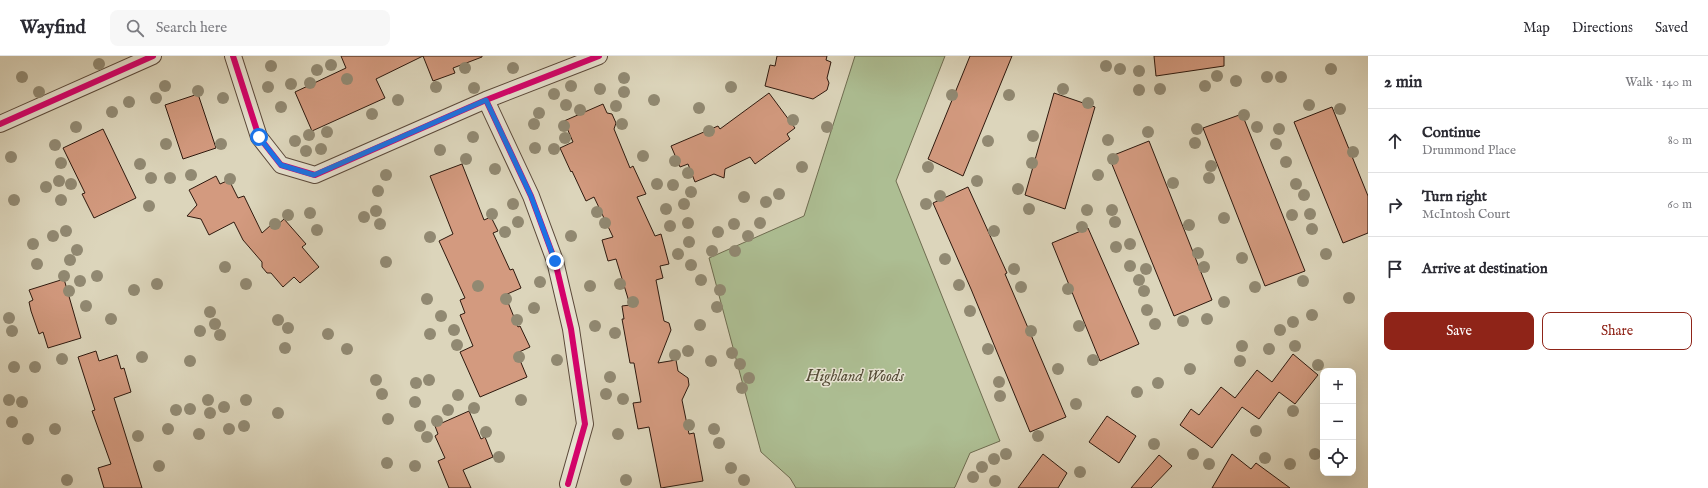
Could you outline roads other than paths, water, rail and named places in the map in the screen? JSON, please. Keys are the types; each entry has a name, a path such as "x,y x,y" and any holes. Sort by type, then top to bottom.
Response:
{"street":[{"path":"0,124 153,56"},
{"path":"233,56 259,137 281,165 314,175 486,100 599,56"},
{"path":"486,100 531,196 555,261 571,329 585,424 568,484"}],"park label":[{"name":"Highland Woods","path":"855,377"}]}
